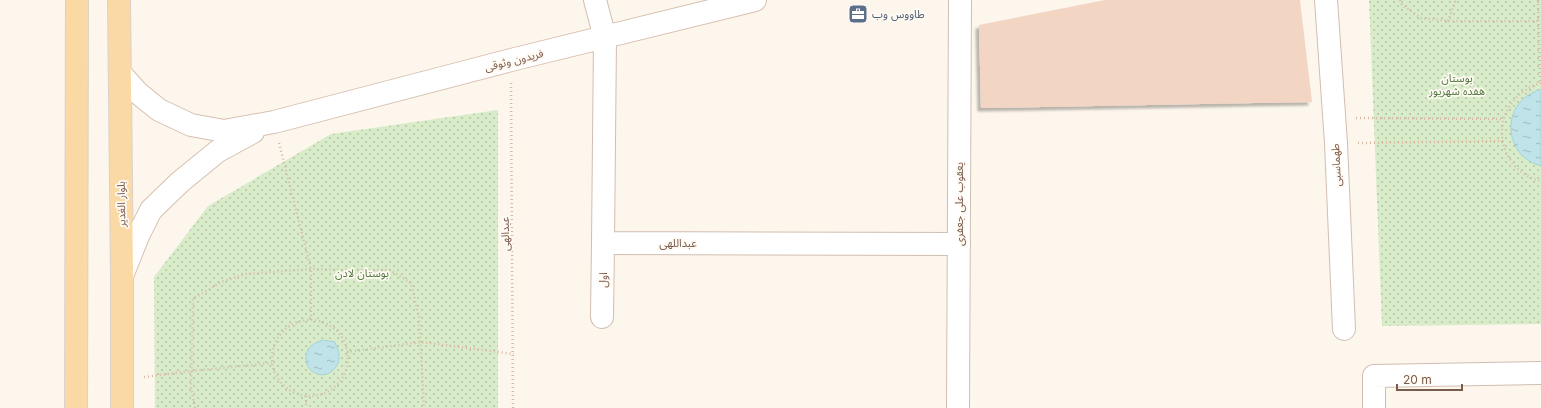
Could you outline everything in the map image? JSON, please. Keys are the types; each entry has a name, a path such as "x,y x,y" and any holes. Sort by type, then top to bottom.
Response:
{"main road":[{"path":"76,408 77,0"},
{"name":"بلوار الغدیر","path":"119,0 122,408"}],"street":[{"path":"595,0 605,38 604,243"},
{"name":"فریدون وثوقی","path":"274,122 511,60 755,0"},
{"name":"یعقوب علی جعفری","path":"958,408 960,0"},
{"name":"طهماسبی","path":"1326,0 1336,143 1344,329"},
{"path":"120,73 138,93 159,110 191,125 224,131 274,122"},
{"path":"122,276 138,236 151,210 180,182 218,151 274,122"},
{"name":"عبداللهی","path":"604,243 959,244"},
{"name":"اول","path":"602,317 604,243"},
{"path":"1374,408 1374,376 1541,373"}],"path":[{"path":"1400,0 1402,5 1421,18 1448,20 1538,21"},
{"path":"1448,20 1454,0"},
{"path":"1538,0 1541,83 1531,86 1517,95 1507,109 1502,126 1503,141 1509,159 1521,172 1541,181"},
{"name":"عبدالهی","path":"511,60 514,354 513,408"},
{"path":"1334,117 1504,119"},
{"path":"274,122 311,269 311,320"},
{"path":"1336,143 1503,141"},
{"path":"195,408 191,388 193,300 221,282 246,274 311,269 390,270 411,283 419,317 424,408"},
{"path":"305,320 318,321 330,326 340,334 346,346 347,352 348,359 345,372 339,382 330,390 318,395 306,396 295,393 285,387 277,378 271,355 275,342 282,331 293,324 305,320"},
{"path":"347,352 421,342 514,354"},
{"path":"122,380 272,363"},
{"path":"306,396 306,408"}],"green space":[{"name":"بوستان هفده شهریور","path":"1369,0 1541,0 1541,324 1382,326"},
{"name":"بوستان لادن","path":"498,110 498,408 155,408 154,277 208,206 331,134"}],"water":[{"path":"1541,90 1541,166 1524,158 1516,146 1511,131 1511,123 1516,108 1527,96"},
{"path":"323,340 335,342 339,356 339,362 335,368 324,375 313,372 306,362 306,356 310,346"}],"building":[{"path":"1105,0 1300,0 1312,102 981,108 979,25"}],"place":[{"name":"طاووس وب","path":"858,14"}]}
